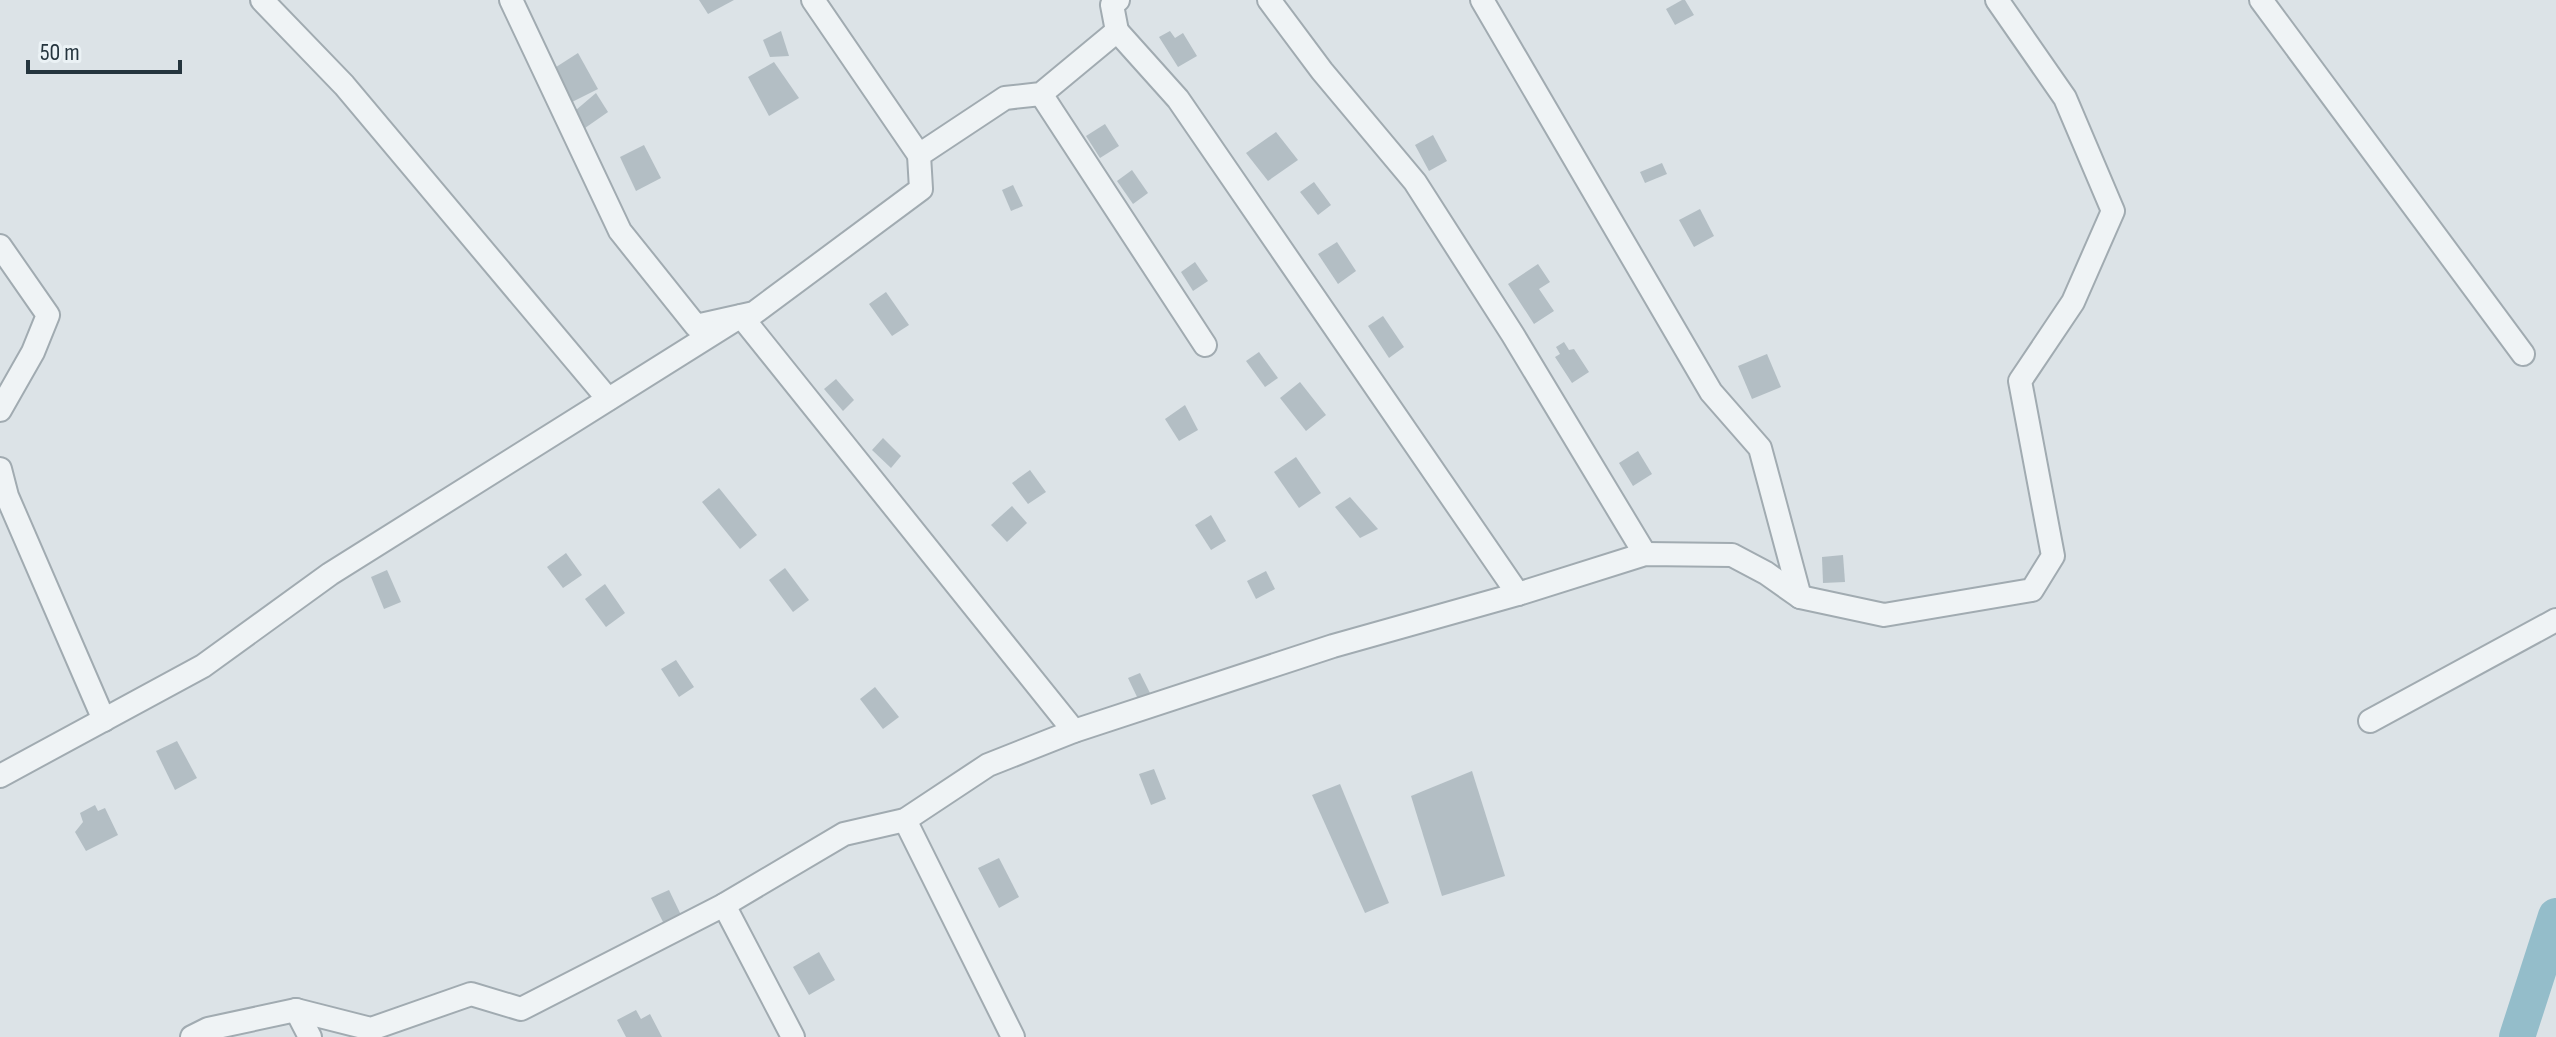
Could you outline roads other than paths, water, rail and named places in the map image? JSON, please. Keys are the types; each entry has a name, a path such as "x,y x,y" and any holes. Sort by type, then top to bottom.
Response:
{"street":[{"path":"262,0 344,85 608,399"},
{"path":"511,0 620,231 696,326 754,313 921,189 919,155 813,0"},
{"path":"1118,0 1112,5 1117,31 1178,99 1518,594"},
{"path":"1269,0 1322,71 1415,182 1513,335 1645,554"},
{"path":"1482,0 1711,392 1760,448 1800,597"},
{"path":"192,1037 208,1029 296,1010 371,1029 471,994 521,1009 724,905 844,834 905,820 988,765 1074,731 1333,646 1518,594 1645,554 1732,555 1766,573 1800,597 1884,615 2032,590 2053,556 2020,381 2073,302 2113,211 2065,98 1997,0"},
{"path":"2261,0 2523,354"},
{"path":"919,155 1005,98 1041,94 1117,31"},
{"path":"1041,94 1205,345"},
{"path":"0,246 48,315 33,352 0,410"},
{"path":"0,776 203,666 330,574 741,316"},
{"path":"741,316 1074,731"},
{"path":"0,469 7,496 104,720"},
{"path":"2370,721 2556,620"},
{"path":"905,820 1013,1037"},
{"path":"724,905 793,1037"},
{"path":"296,1010 310,1037"}],"waterway":[{"path":"2517,1037 2556,916"}]}
